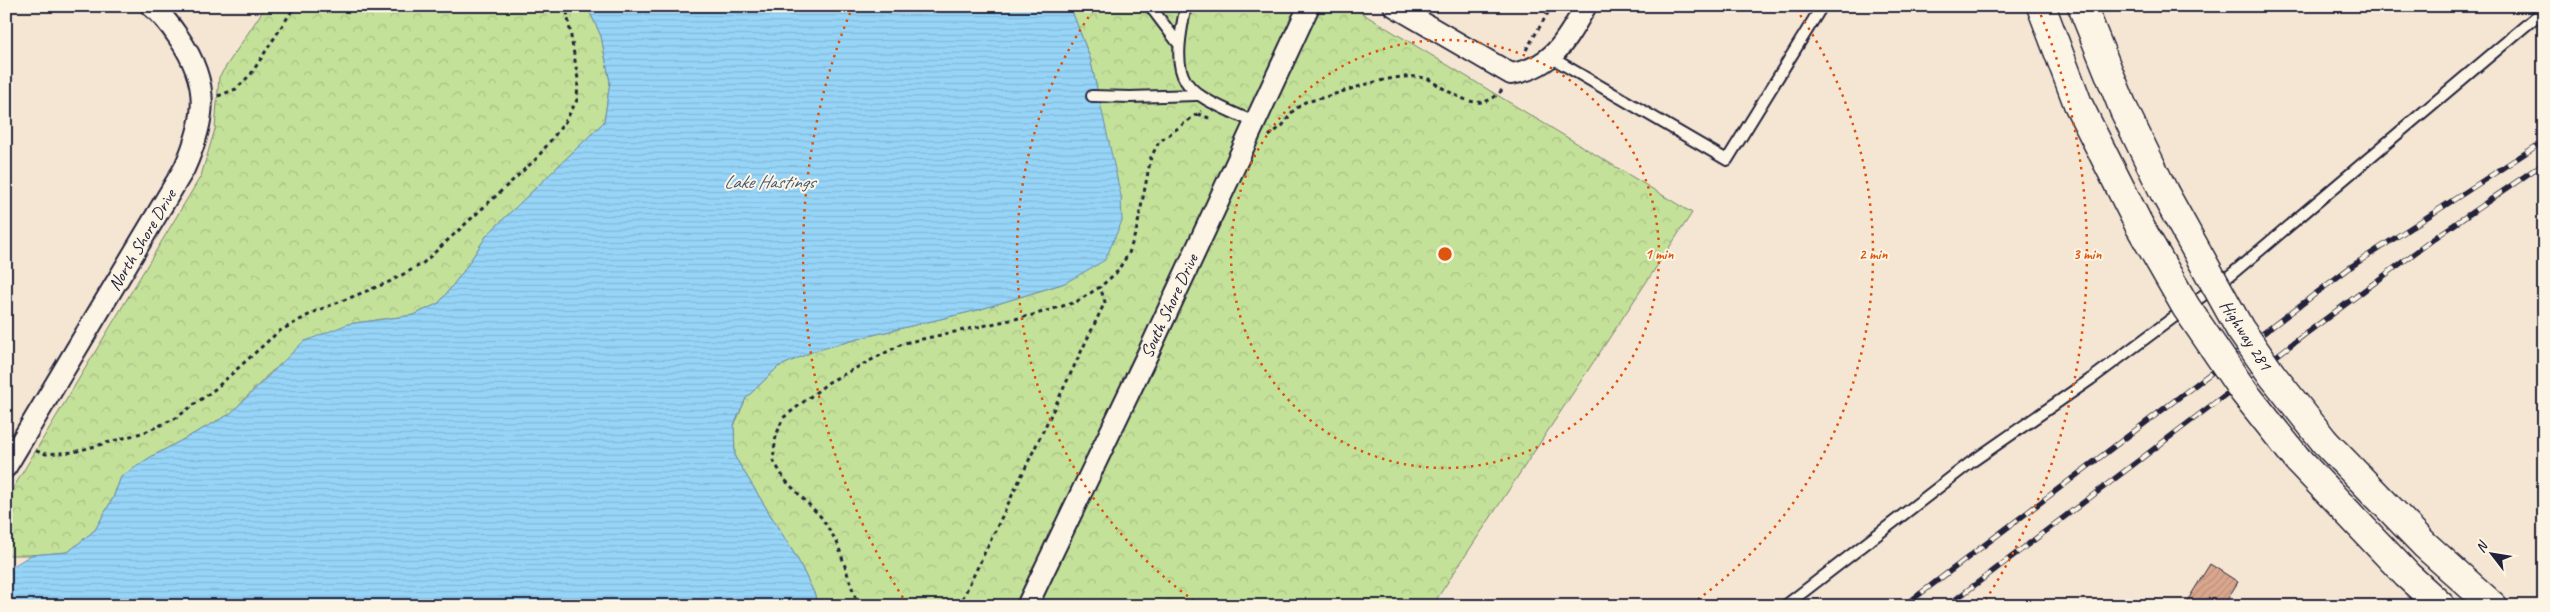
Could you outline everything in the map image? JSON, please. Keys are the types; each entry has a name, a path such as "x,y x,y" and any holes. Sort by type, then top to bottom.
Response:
{"highway":[{"name":"Highway 281","path":"2041,6 2078,104 2139,225 2186,306 2238,384 2298,460 2406,575 2441,606"},
{"name":"Highway 281","path":"2082,6 2124,110 2164,192 2195,251 2240,329 2272,375 2325,442 2425,545 2493,606"}],"street":[{"name":"North Shore Drive","path":"6,467 184,169 195,144 202,102 200,75 188,51 172,28 151,6"},
{"name":"South Shore Drive","path":"1028,606 1309,6"},
{"path":"1394,6 1511,74 1540,66 1558,50 1586,6"}],"lane":[{"path":"1150,6 1178,43"},
{"path":"1186,6 1178,43 1179,64 1185,81 1196,95 1251,127"},
{"path":"1558,50 1727,160 1822,6"},
{"path":"1785,606 1970,463 2091,379 2233,273 2544,10"},
{"path":"1092,96 1196,95"}],"path":[{"path":"202,102 236,89 251,74 295,6"},
{"path":"19,445 46,454 74,452 145,432 176,418 215,389 278,332 314,312 389,282 422,264 537,158 565,122 577,100 578,79 566,6"},
{"path":"1251,127 1266,137 1273,135 1293,112 1305,102 1405,77 1426,78 1473,102 1487,103 1495,98 1552,6"},
{"path":"858,606 837,542 821,517 785,480 774,460 776,436 783,418 829,382 904,343 1033,314 1076,302 1100,287 1116,273 1129,253 1137,228 1151,156 1159,142 1210,103"},
{"path":"1198,114 1215,120"},
{"path":"959,606 1105,302 1100,287"}],"green space":[{"path":"266,6 587,6 601,36 610,82 604,122 487,235 463,272 439,303 414,315 348,324 272,371 230,414 149,458 121,477 113,498 95,530 68,552 6,555 6,500 201,176 215,129 219,77"},
{"path":"1070,6 1350,6 1692,213 1432,606 817,606 815,595 798,560 735,457 734,426 746,398 778,367 814,351 978,310 1065,283 1099,100 1090,58"},
{"path":"585,600 640,603 647,606 559,606"}],"water":[{"name":"Lake Hastings","path":"587,6 1070,6 1090,58 1121,196 1122,221 1105,260 1065,283 978,310 814,351 778,367 746,398 734,425 735,457 798,560 815,595 817,606 647,606 640,603 585,600 559,606 12,606 7,585 10,568 31,555 68,552 95,530 113,498 121,477 149,458 230,414 303,342 348,324 414,315 439,303 463,272 487,235 604,122 610,82 601,36"}],"building":[{"path":"2210,564 2238,582 2223,606 2184,606"}],"railway":[{"path":"1904,606 2352,266 2544,141"},
{"path":"1947,606 2304,335 2439,235 2544,163"}]}
